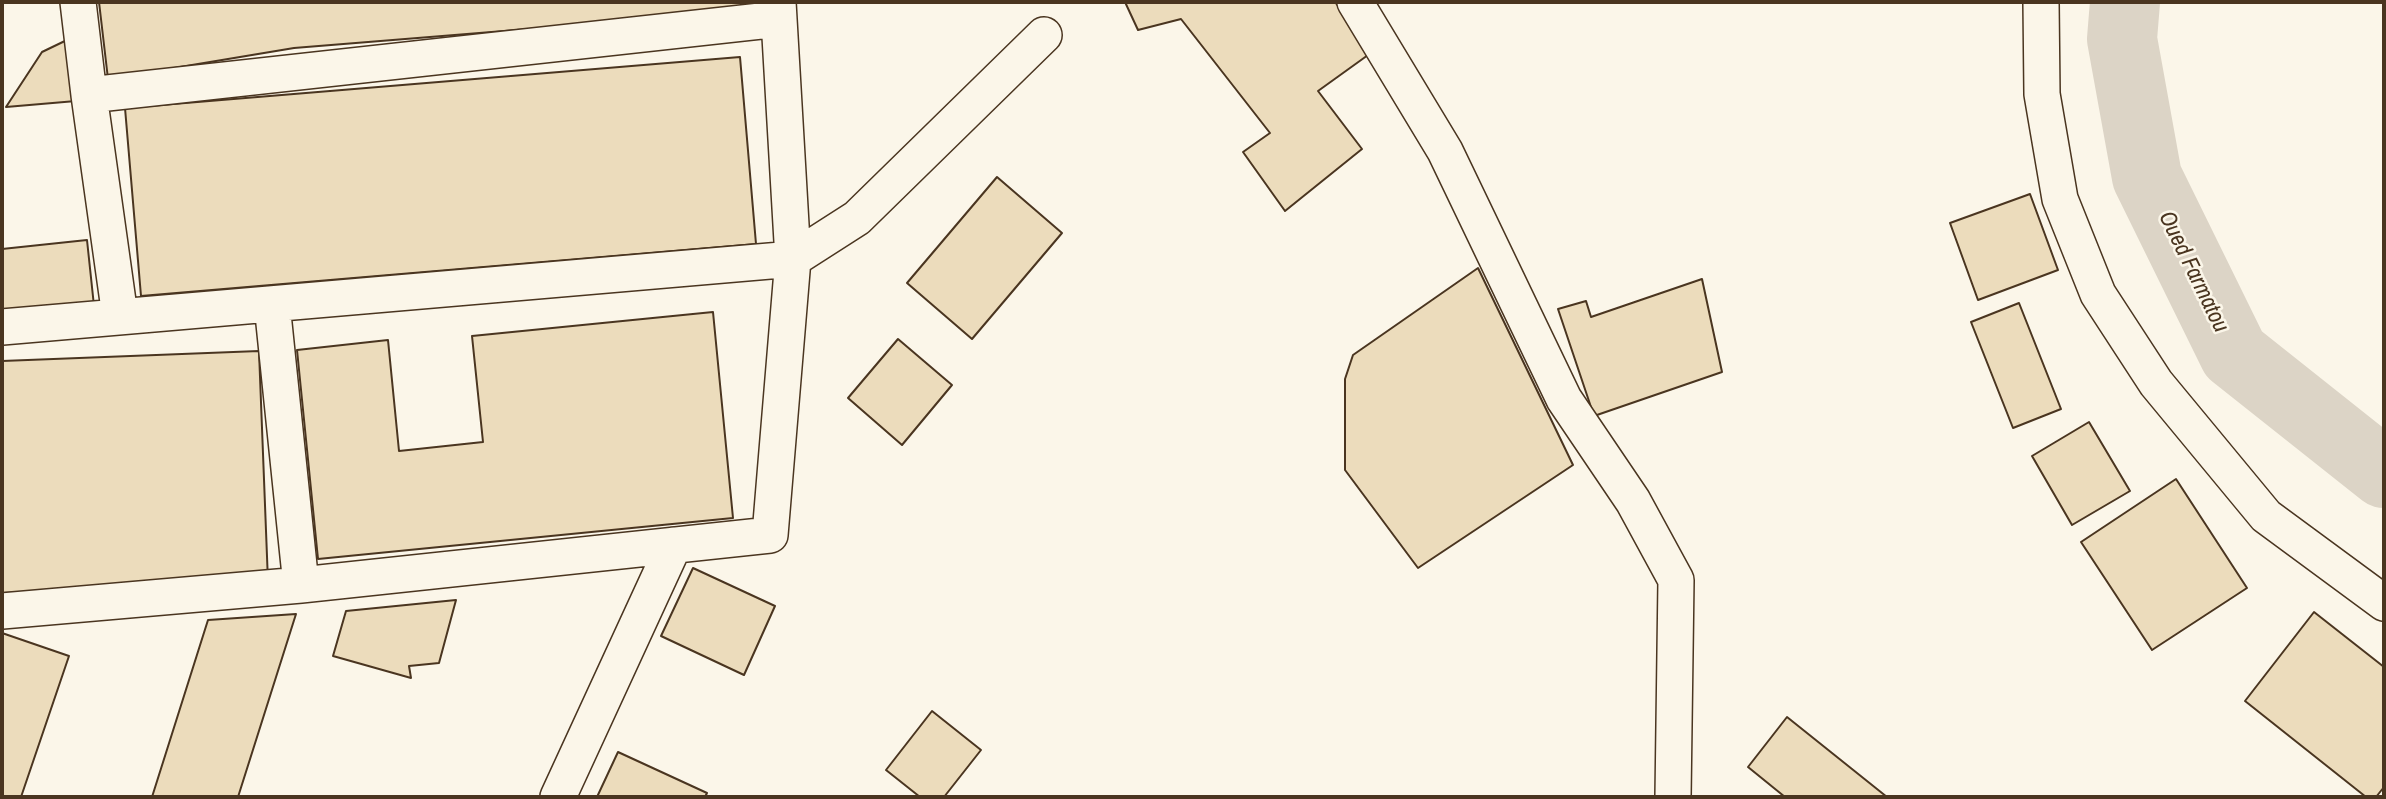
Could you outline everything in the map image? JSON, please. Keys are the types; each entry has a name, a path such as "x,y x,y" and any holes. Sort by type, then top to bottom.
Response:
{"street":[{"path":"78,2 120,316"},
{"path":"1355,2 1445,151 1564,400 1633,501 1676,580 1673,797"},
{"path":"2041,2 2042,94 2060,199 2098,294 2156,383 2266,516 2384,603"},
{"path":"2,611 301,584 770,535 793,259 779,10 89,95"},
{"path":"2,327 793,259 857,218 1044,35"},
{"path":"272,304 301,584"},
{"path":"558,797 674,545"}],"building":[{"path":"99,2 750,2 751,11 294,48 108,79"},
{"path":"1125,2 1335,2 1375,50 1318,91 1362,149 1285,211 1243,152 1270,133 1181,19 1138,30"},
{"path":"69,39 76,101 6,107 42,52"},
{"path":"740,57 756,244 141,296 125,108"},
{"path":"997,177 1062,233 972,339 907,283"},
{"path":"2030,194 2058,270 1978,300 1950,223"},
{"path":"87,240 94,306 2,315 2,249"},
{"path":"1478,268 1573,465 1418,568 1345,470 1345,379 1353,355"},
{"path":"1702,279 1722,372 1594,416 1558,309 1586,301 1591,317"},
{"path":"2019,303 2061,409 2013,428 1971,322"},
{"path":"713,312 733,518 318,559 297,350 388,340 399,451 483,442 472,336"},
{"path":"898,339 952,385 902,445 848,398"},
{"path":"259,351 268,582 2,593 2,361"},
{"path":"2089,422 2130,491 2072,525 2032,456"},
{"path":"2176,479 2247,588 2152,650 2081,542"},
{"path":"693,568 775,606 744,675 661,636"},
{"path":"456,600 439,663 409,666 411,678 333,656 346,611"},
{"path":"2314,612 2384,667 2384,787 2376,797 2366,797 2245,701"},
{"path":"296,614 238,797 152,797 208,620"},
{"path":"2,633 69,656 21,797 2,797"},
{"path":"932,711 981,750 944,797 920,797 886,770"},
{"path":"1787,717 1887,797 1785,797 1748,767"},
{"path":"618,752 707,793 705,797 597,797"}],"waterway":[{"name":"Oued Farmatou","path":"2125,2 2122,39 2147,177 2234,354 2384,473"}]}
